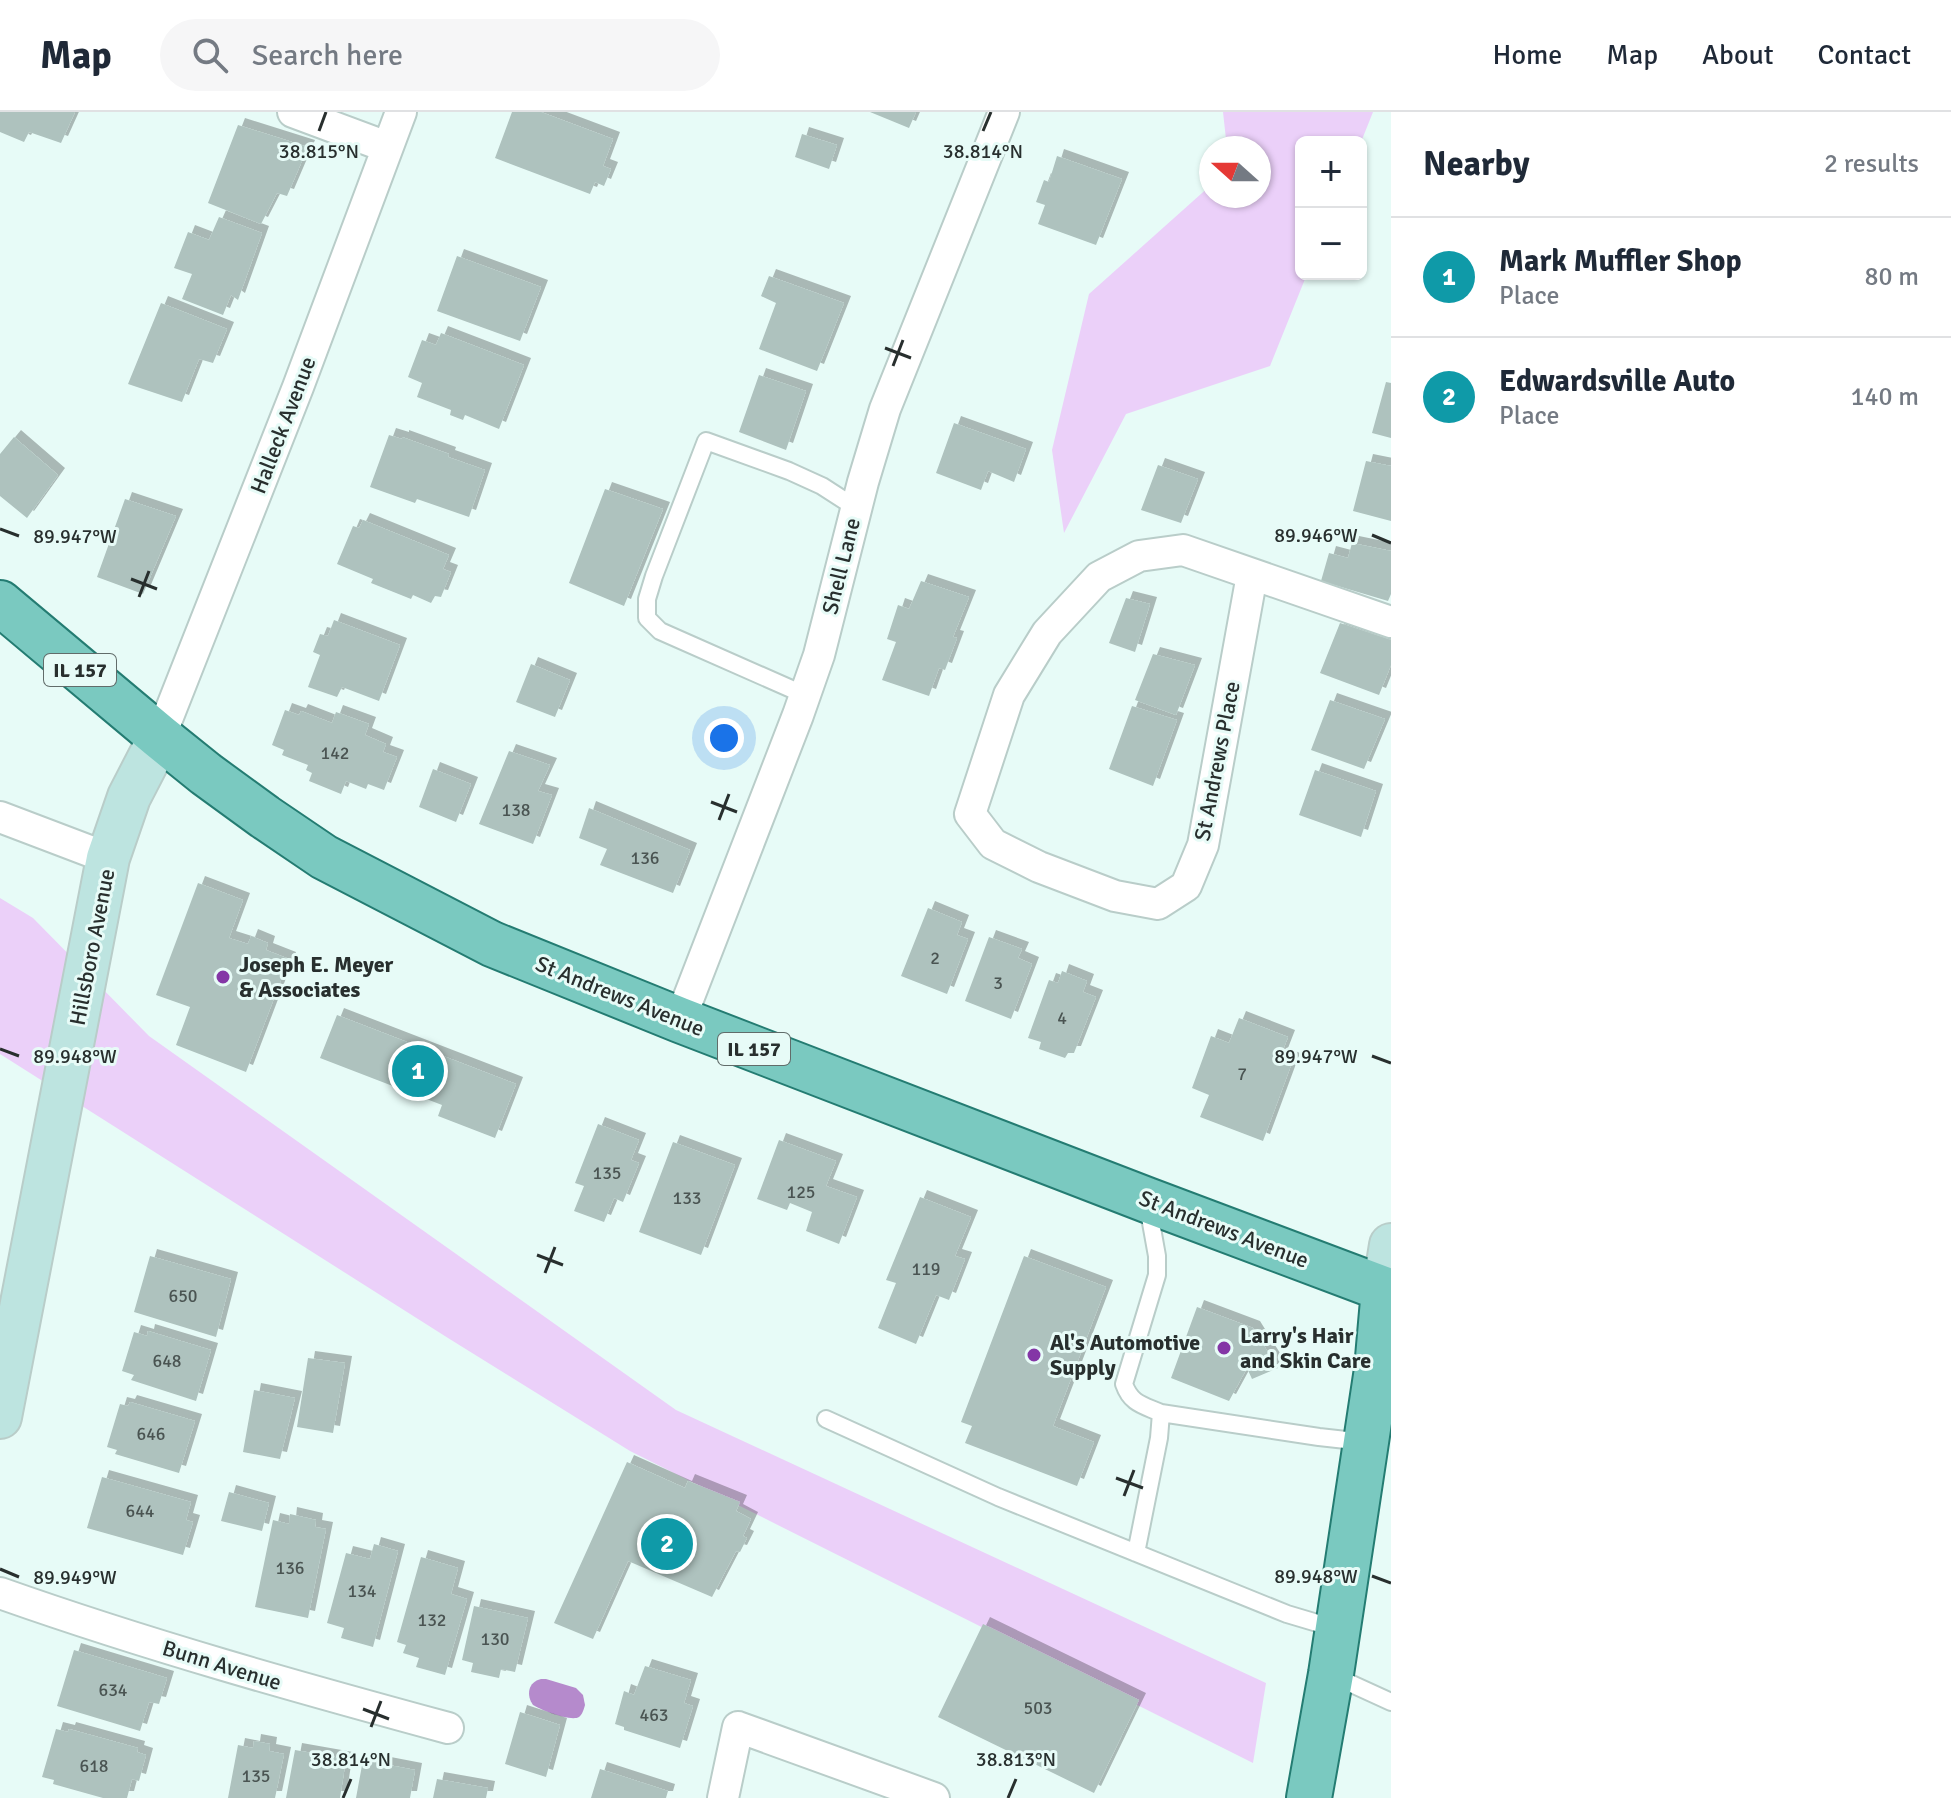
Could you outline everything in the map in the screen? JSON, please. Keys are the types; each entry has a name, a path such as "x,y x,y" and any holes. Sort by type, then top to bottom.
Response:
{"main road":[{"name":"IL 157","path":"0,603 160,737"},
{"name":"St Andrews Avenue","path":"160,737 324,857 492,944 680,1020 1384,1289"},
{"path":"1309,1798 1366,1442 1379,1353 1384,1289"}],"street":[{"path":"293,112 387,147"},
{"name":"Halleck Avenue","path":"160,737 287,416 401,112"},
{"name":"Shell Lane","path":"680,1020 819,655 885,409 1004,112"},
{"name":"St Andrews Place","path":"1252,575 1203,845 1186,886 1158,904 1115,896 1039,867 993,844 970,814 1009,695 1047,633 1099,577 1139,556 1183,550 1391,622"},
{"name":"Hillsboro Avenue","path":"0,1417 108,858 129,797 160,737"},
{"path":"0,817 108,858"},
{"path":"1384,1289 1391,1245"},
{"name":"Bunn Avenue","path":"0,1593 266,1679 448,1728"},
{"path":"723,1798 738,1727 934,1798"}],"lane":[{"path":"805,695 660,631 647,618 647,599 706,441 789,471 822,486 856,508"},
{"path":"1147,1200 1157,1256 1157,1275 1124,1384 1127,1394 1134,1401 1161,1413 1366,1442"},
{"path":"1136,1553 1159,1438 1161,1413"},
{"path":"826,1419 998,1497 1287,1614 1337,1629"},
{"path":"1331,1674 1391,1702"}],"shaded area":[{"path":"1223,112 1373,112 1363,136 1295,136 1295,280 1305,280 1270,366 1126,414 1064,533 1052,450 1089,294 1199,196 1199,208 1271,208 1271,136 1226,136"},
{"path":"0,898 33,918 149,1036 676,1410 1266,1683 1253,1763 630,1451 0,1054"},
{"path":"541,1679 576,1688 583,1695 585,1705 580,1716 563,1717 533,1705 529,1697 530,1689 533,1683"}],"building":[{"path":"0,112 75,112 61,143 29,132 24,142 0,132"},
{"path":"512,112 541,112 613,139 603,166 611,169 604,186 595,182 590,194 495,158"},
{"path":"870,112 916,112 909,128"},
{"path":"238,125 308,147 287,196 277,193 261,224 208,203"},
{"path":"802,134 837,145 829,169 795,157"},
{"path":"1057,156 1122,179 1096,245 1038,224 1045,205 1036,202 1044,180 1049,182"},
{"path":"219,217 262,233 238,300 231,295 223,315 182,299 192,274 174,268 188,232 209,240"},
{"path":"457,256 541,287 520,341 437,311"},
{"path":"769,276 844,303 817,371 759,349 776,303 761,296"},
{"path":"161,303 227,329 213,363 199,359 182,402 128,384"},
{"path":"441,333 524,365 499,429 465,415 463,420 450,415 451,410 417,397 422,383 408,377 422,340 436,345"},
{"path":"759,375 806,391 786,450 739,432"},
{"path":"1386,382 1391,383 1391,438 1372,433"},
{"path":"954,423 1026,449 1014,482 988,471 981,490 936,473"},
{"path":"389,435 449,454 448,457 485,470 469,517 370,487"},
{"path":"14,437 58,475 27,518 0,496 0,454"},
{"path":"1366,461 1391,466 1391,521 1353,511"},
{"path":"1158,465 1198,479 1181,523 1141,510"},
{"path":"605,489 663,509 624,606 569,583"},
{"path":"125,499 176,516 143,594 97,577"},
{"path":"363,520 449,555 443,569 451,572 441,597 435,596 431,603 413,595 411,599 371,583 373,579 337,564 353,526 359,528"},
{"path":"1352,543 1391,551 1391,594 1388,601 1321,581 1329,553 1348,558"},
{"path":"921,581 969,597 953,637 957,638 945,670 939,668 929,696 882,680 896,642 887,639 898,605 909,609"},
{"path":"1126,598 1150,604 1135,652 1109,643"},
{"path":"334,620 400,645 379,701 342,687 337,697 308,687 320,655 313,652 320,634 328,636"},
{"path":"1340,623 1391,640 1391,665 1379,695 1320,673"},
{"path":"1153,654 1195,665 1176,715 1135,700"},
{"path":"531,664 570,680 555,717 516,702"},
{"path":"1330,700 1385,719 1364,769 1311,750"},
{"path":"1132,706 1177,720 1153,786 1109,769"},
{"path":"285,710 299,715 301,711 332,723 336,712 369,724 365,735 386,744 383,752 397,757 384,790 368,784 366,789 346,781 341,794 309,781 312,773 306,770 308,765 282,755 284,750 272,745"},
{"path":"509,751 550,765 538,791 552,795 533,844 479,824"},
{"path":"433,769 471,784 456,822 419,807"},
{"path":"1315,770 1376,791 1361,837 1299,815"},
{"path":"589,808 690,850 673,893 600,865 607,849 579,838"},
{"name":"Joseph E. Meyer & Associates","path":"198,883 243,900 229,938 248,944 251,936 268,943 266,950 289,959 246,1072 176,1045 190,1007 156,995"},
{"path":"928,908 962,922 957,935 968,939 947,994 901,976"},
{"path":"989,937 1022,949 1018,958 1032,964 1011,1019 965,1001"},
{"path":"1062,971 1087,981 1083,992 1096,997 1074,1053 1068,1053 1065,1058 1039,1049 1041,1042 1028,1038 1049,980 1058,983"},
{"path":"337,1015 516,1084 495,1138 438,1116 442,1105 320,1058"},
{"path":"1239,1018 1288,1037 1281,1055 1293,1060 1263,1141 1200,1117 1209,1095 1192,1088 1211,1036 1229,1043"},
{"path":"598,1124 639,1140 631,1160 639,1163 623,1202 614,1198 604,1222 574,1211 584,1186 575,1183"},
{"path":"779,1140 836,1161 826,1186 857,1197 839,1244 806,1231 812,1212 790,1203 787,1210 757,1199"},
{"path":"673,1142 735,1165 701,1255 639,1232"},
{"path":"920,1197 971,1217 955,1256 965,1259 949,1300 936,1295 916,1344 878,1328 896,1283 886,1280"},
{"path":"150,1256 231,1279 216,1337 134,1312"},
{"name":"Al's Automotive Supply","path":"1024,1256 1106,1287 1053,1426 1094,1442 1077,1486 965,1443 972,1426 961,1422"},
{"name":"Larry's Hair and Skin Care","path":"1197,1307 1253,1328 1278,1368 1252,1379 1247,1368 1229,1401 1171,1378"},
{"path":"148,1331 211,1350 196,1401 131,1380 134,1375 122,1371 134,1332 147,1336"},
{"path":"308,1358 345,1363 333,1433 297,1427"},
{"path":"254,1390 295,1398 280,1459 243,1452"},
{"path":"130,1402 195,1421 179,1473 115,1454 117,1450 107,1447 120,1404 128,1406"},
{"path":"627,1462 685,1488 688,1481 740,1502 736,1511 751,1519 740,1552 736,1551 712,1597 628,1561 593,1639 554,1623"},
{"path":"102,1477 191,1502 186,1520 193,1522 183,1555 87,1528"},
{"path":"229,1492 269,1503 262,1531 221,1521"},
{"path":"290,1514 316,1520 315,1527 326,1529 308,1618 255,1607 273,1520 289,1524"},
{"path":"374,1544 398,1551 373,1647 341,1638 344,1628 327,1623 346,1553 370,1559"},
{"path":"421,1557 458,1568 451,1594 467,1599 445,1675 416,1667 419,1658 403,1653 406,1645 397,1642"},
{"path":"474,1606 528,1618 515,1672 501,1669 499,1678 471,1672 473,1663 462,1660"},
{"path":"983,1624 1139,1700 1094,1793 938,1717"},
{"path":"74,1650 167,1678 159,1704 149,1702 140,1731 57,1706"},
{"path":"645,1666 691,1680 684,1703 693,1706 680,1748 624,1730 624,1727 615,1724 624,1691 634,1695"},
{"path":"520,1712 560,1725 546,1777 505,1764"},
{"path":"56,1729 68,1732 69,1729 138,1748 137,1752 146,1755 139,1781 132,1779 127,1798 103,1798 53,1784 54,1780 42,1777"},
{"path":"254,1741 270,1744 269,1751 284,1754 275,1798 228,1798 238,1745 253,1748"},
{"path":"295,1750 346,1759 340,1798 286,1798"},
{"path":"363,1760 415,1770 410,1798 356,1798"},
{"path":"600,1769 668,1791 666,1798 591,1798"},
{"path":"437,1779 488,1788 486,1798 433,1798"}],"place":[{"name":"Joseph E. Meyer & Associates","path":"223,977"},
{"name":"Mark Muffler Shop","path":"418,1071"},
{"name":"Larry's Hair and Skin Care","path":"1224,1348"},
{"name":"Al's Automotive Supply","path":"1034,1355"},
{"name":"Edwardsville Auto","path":"667,1544"}]}
